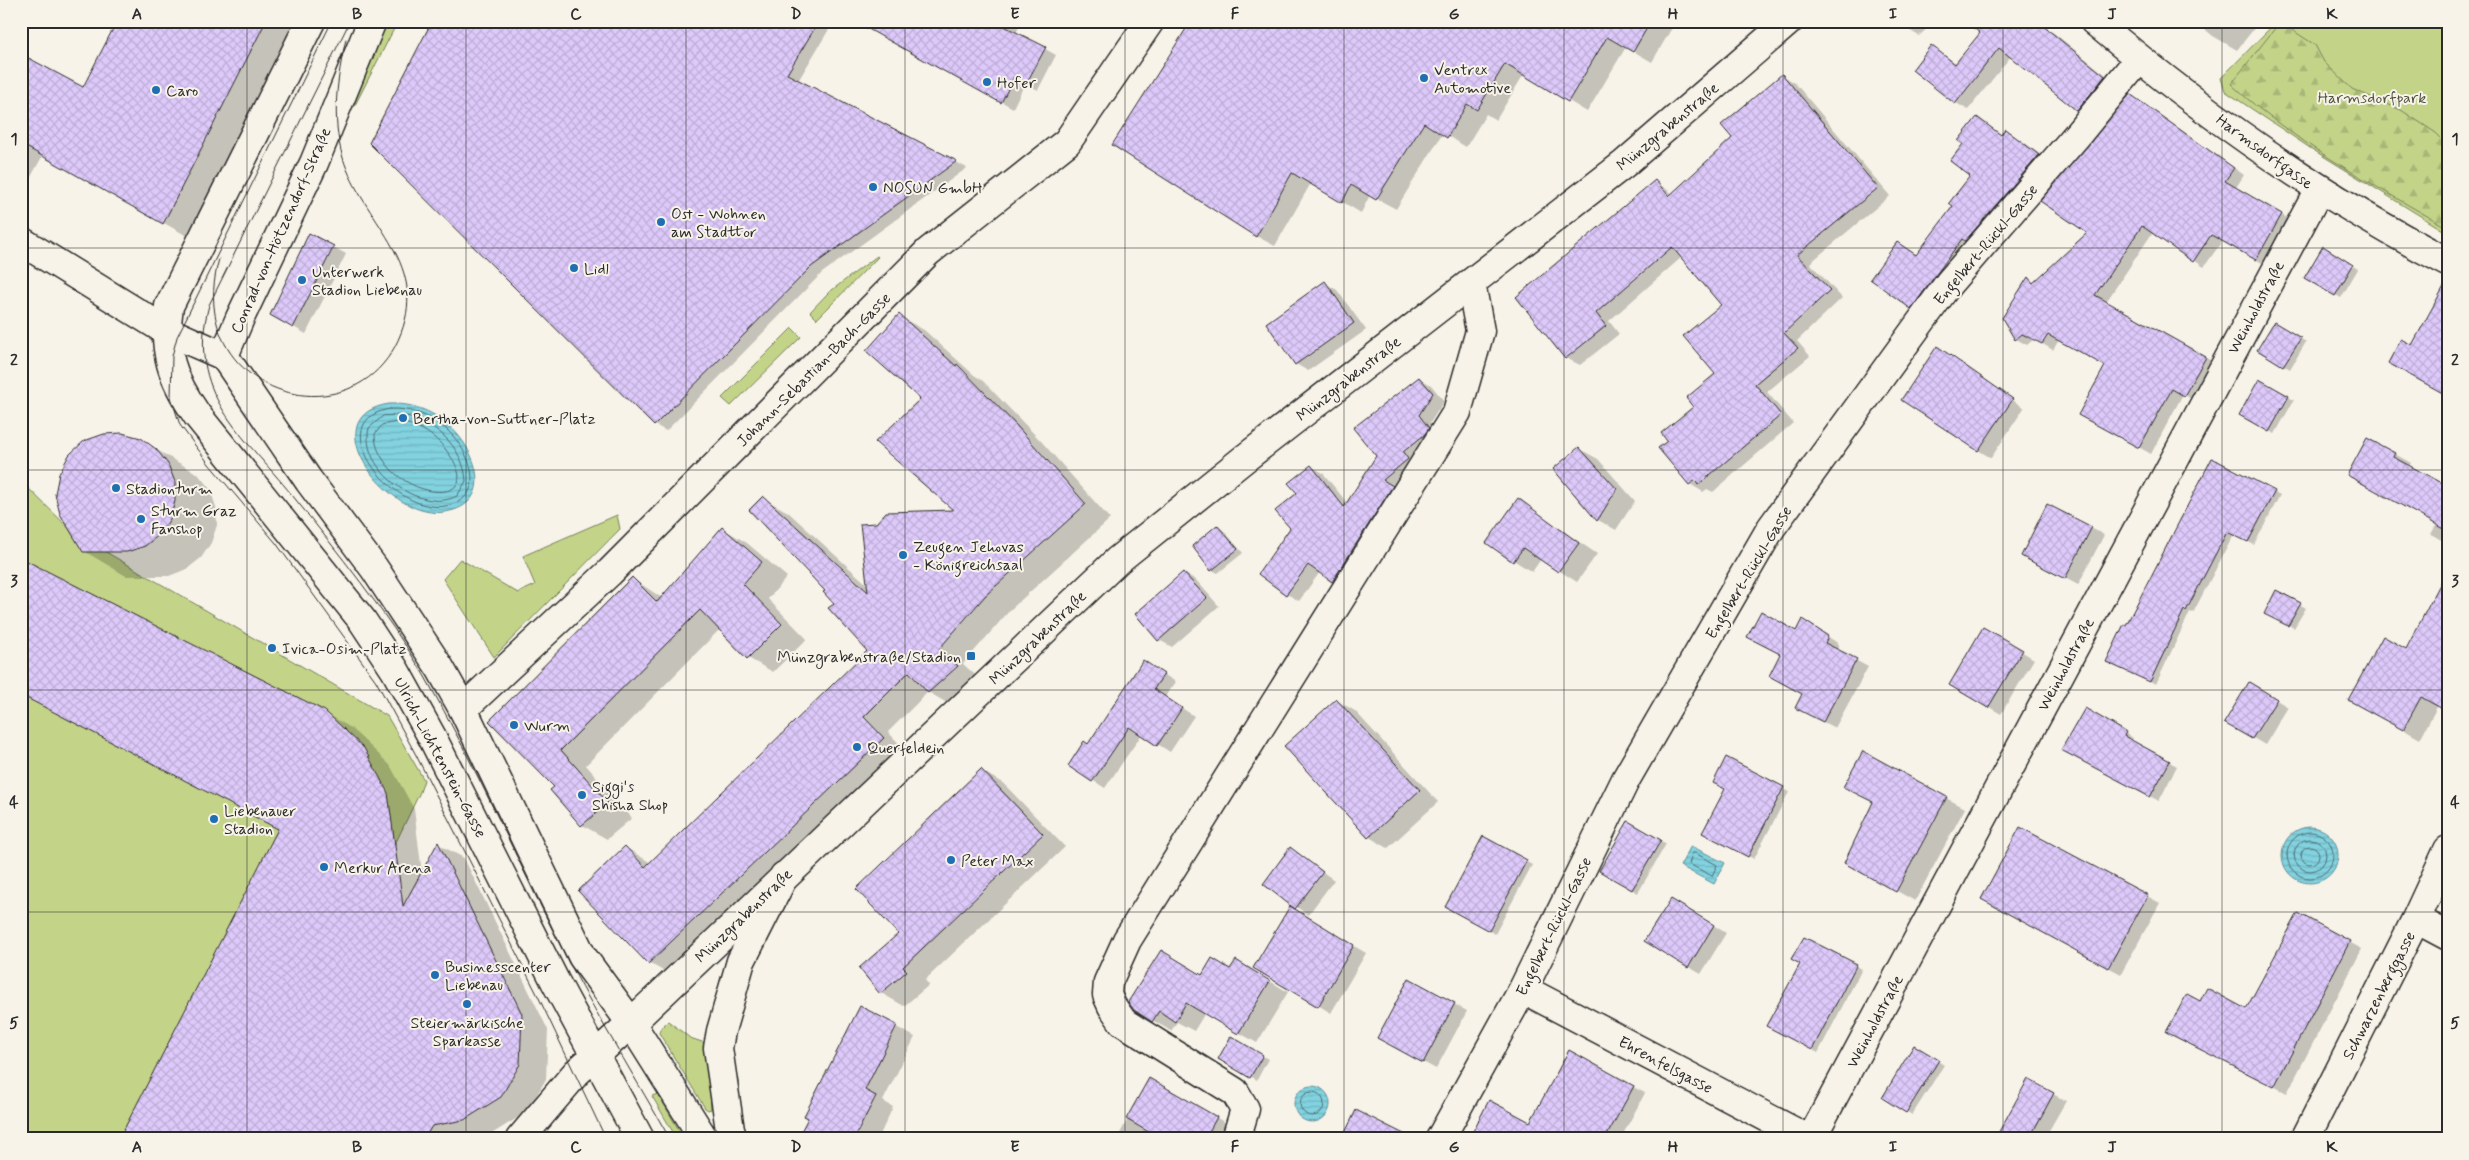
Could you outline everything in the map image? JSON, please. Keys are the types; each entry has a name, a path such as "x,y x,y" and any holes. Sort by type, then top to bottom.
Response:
{"street":[{"path":"165,330 169,306 178,284 311,21"},
{"name":"Conrad-von-Hötzendorf-Straße","path":"224,356 240,318 314,164 372,21"},
{"name":"Johann-Sebastian-Bach-Gasse","path":"464,709 610,572 928,252 1066,142 1150,21"},
{"name":"Münzgrabenstraße","path":"520,1139 594,1054 631,1023 1118,560 1244,458 1624,164 1789,21"},
{"name":"Harmsdorfgasse","path":"2094,21 2139,59 2319,190 2396,235 2448,262"},
{"name":"Engelbert-Rückl-Gasse","path":"1440,1139 1523,989 1626,779 1771,528 1948,284 2078,134 2139,59"},
{"name":"Weinholdstraße","path":"1809,1139 2319,190"},
{"path":"21,241 165,330 224,356 309,480 374,568 440,668 464,709 582,956 631,1023 704,1139"},
{"path":"1236,1139 1245,1109 1235,1092 1123,1022 1107,996 1108,982 1132,931 1457,412 1480,330 1471,284"},
{"name":"Ulrich-Lichtenstein-Gasse","path":"165,330 171,370 184,395 225,451 362,620 395,670 432,737 594,1054 640,1139"},
{"name":"Schwarzenberggasse","path":"2306,1139 2416,919 2448,850"},
{"path":"733,1139 718,1048 721,1031 741,961 784,876"},
{"path":"2416,919 2448,936"},
{"name":"Ehrenfelsgasse","path":"1523,989 1809,1139"}],"green space":[{"path":"380,21 398,21 354,107 348,106"},
{"name":"Harmsdorfpark","path":"2277,21 2448,21 2448,233 2310,148 2225,91 2221,78"},
{"path":"2280,22 2315,45 2324,62 2352,89 2401,110 2436,133 2448,145 2448,228 2307,144 2280,125 2231,84"},
{"path":"877,256 817,319 810,312 828,293"},
{"path":"792,328 801,337 731,406 722,398"},
{"name":"Liebenauer Stadion","path":"21,481 86,545 106,552 387,716 424,780 420,792 254,1139 21,1139"},
{"path":"617,515 620,529 494,657 443,579 460,559 518,593 535,585 523,556"},
{"path":"668,1021 690,1038 708,1044 711,1109 705,1108 659,1033 660,1029"},
{"path":"658,1094 684,1139 677,1139 652,1096"}],"water":[{"path":"389,404 413,406 435,415 458,435 467,447 477,474 476,487 471,498 461,507 445,512 423,510 401,501 381,485 366,466 357,446 357,427 367,412"},
{"path":"2310,827 2321,829 2330,835 2336,844 2338,855 2336,866 2330,875 2321,881 2310,883 2299,881 2290,875 2284,866 2282,855 2284,844 2290,835 2299,829"},
{"path":"1691,846 1725,863 1714,884 1680,866"},
{"path":"1312,1086 1324,1092 1330,1104 1324,1116 1312,1122 1300,1116 1294,1104 1300,1092"}],"building":[{"name":"Caro","path":"117,21 266,21 163,224 21,144 21,54 83,87"},
{"name":"Ost - Wohnen am Stadttor","path":"432,21 819,21 787,74 957,161 811,267 654,426 369,143"},
{"name":"Hofer","path":"854,21 994,21 1046,47 1026,84 1014,77 1001,103"},
{"path":"1191,21 1651,21 1633,52 1607,37 1568,102 1505,64 1477,110 1467,104 1447,138 1424,123 1376,200 1351,185 1342,203 1292,173 1256,237 1112,145"},
{"path":"1965,21 2037,21 2105,76 2077,111 1999,48 1955,104 1912,70 1931,45 1955,64 1980,33"},
{"path":"1782,74 1878,188 1797,255 1830,290 1784,333 1798,348 1755,384 1781,415 1698,485 1695,480 1689,485 1658,448 1667,441 1661,433 1693,407 1686,398 1715,374 1683,336 1721,305 1672,247 1596,313 1606,326 1565,359 1516,297 1655,180 1669,196 1732,138 1721,125"},
{"path":"2130,94 2234,168 2225,181 2282,214 2256,260 2211,235 2193,262 2142,226 2095,295 2206,357 2184,396 2172,389 2139,448 2078,415 2105,366 2048,335 2042,344 2022,334 2015,340 2002,318 2028,277 2033,283 2087,233 2040,201"},
{"path":"1977,117 2001,135 2005,129 2039,155 1965,241 1962,239 1911,309 1870,279 1897,242 1916,255 1953,206 1949,203 1970,176 1950,161 1963,144 1958,141"},
{"name":"Unterwerk Stadion Liebenau","path":"309,233 334,246 293,328 270,315"},
{"path":"2323,246 2353,265 2335,296 2304,278"},
{"path":"2448,279 2448,396 2388,363 2401,339 2412,345"},
{"path":"1325,281 1354,323 1295,365 1266,323"},
{"path":"899,314 956,366 957,364 1016,425 1086,504 985,596 939,649 958,666 928,693 909,672 864,717 884,738 648,964 578,891 625,846 645,867 867,651 828,608 834,604 823,592 825,591 749,510 763,496 868,592 860,524 876,523 886,512 953,510 875,442 920,399 866,351"},
{"path":"2274,322 2301,338 2283,366 2257,350"},
{"path":"1937,346 2013,399 1978,451 1901,400"},
{"path":"1419,377 1433,393 1419,415 1429,428 1424,435 1403,452 1408,459 1383,480 1393,486 1332,582 1308,565 1286,595 1258,574 1290,528 1275,511 1297,493 1288,483 1311,465 1344,507 1376,456 1353,428"},
{"path":"2259,379 2289,396 2269,432 2239,415"},
{"name":"Stadionturm","path":"122,433 141,438 156,449 168,464 175,482 175,501 170,519 160,534 145,546 127,552 83,552 60,514 55,494 59,474 69,455 84,441 104,434"},
{"path":"2367,438 2395,453 2393,457 2448,486 2448,531 2347,475"},
{"path":"1579,447 1617,489 1597,521 1553,469"},
{"path":"2212,458 2275,491 2248,542 2227,532 2186,611 2184,610 2150,682 2106,662 2124,624 2126,625"},
{"path":"1518,498 1579,543 1558,572 1523,548 1513,562 1486,543"},
{"path":"2047,504 2092,527 2065,579 2021,556"},
{"path":"1217,525 1238,549 1211,571 1192,546"},
{"path":"722,527 762,562 743,584 782,624 747,659 700,610 561,750 608,803 581,826 550,790 554,787 489,721 632,577 657,602"},
{"name":"Merkur Arena","path":"21,558 325,711 364,748 388,793 403,906 438,842 522,1014 520,1064 501,1097 464,1120 432,1126 424,1139 119,1139 278,829 21,695"},
{"path":"2448,569 2448,712 2421,697 2403,730 2348,700 2383,636 2406,649"},
{"path":"1183,572 1207,598 1158,641 1135,614"},
{"path":"2276,590 2301,603 2288,626 2264,614"},
{"path":"1761,611 1796,631 1802,619 1828,636 1825,643 1857,659 1823,722 1795,708 1802,694 1769,676 1780,654 1747,637"},
{"path":"1983,627 2023,650 1988,708 1949,685"},
{"path":"1143,660 1164,674 1154,689 1182,708 1157,746 1129,727 1092,782 1068,766 1084,741 1088,744"},
{"path":"2249,682 2277,699 2252,739 2224,723"},
{"path":"1336,699 1420,790 1368,838 1284,746"},
{"path":"2085,708 2126,732 2124,736 2170,761 2150,797 2061,750"},
{"path":"1863,751 1947,797 1896,892 1844,863 1873,802 1843,787"},
{"path":"1726,757 1784,787 1748,857 1702,833 1725,789 1713,783"},
{"path":"981,769 1043,834 903,967 907,971 880,994 859,968 898,934 856,889"},
{"path":"1628,821 1661,840 1632,890 1599,871"},
{"path":"2020,827 2148,895 2108,968 1981,899"},
{"path":"1483,836 1527,860 1489,931 1445,907"},
{"path":"1290,847 1323,872 1295,909 1263,884"},
{"path":"1671,899 1714,925 1688,968 1644,941"},
{"path":"1290,906 1354,945 1318,1007 1253,968"},
{"path":"2298,913 2350,941 2274,1087 2166,1032 2187,994 2200,1001 2207,988 2246,1009"},
{"path":"1804,937 1857,964 1812,1050 1766,1026 1800,964 1791,959"},
{"path":"1161,950 1202,975 1212,958 1230,969 1236,960 1270,981 1238,1034 1186,1003 1175,1022 1159,1011 1152,1022 1134,1010 1128,1002"},
{"path":"1409,978 1455,1003 1423,1063 1377,1038"},
{"path":"860,1006 897,1025 865,1090 876,1096 854,1139 797,1139 808,1118 804,1116"},
{"path":"1231,1036 1263,1055 1250,1078 1218,1059"},
{"path":"1914,1045 1939,1060 1906,1113 1882,1098"},
{"path":"1569,1050 1634,1086 1605,1139 1469,1139 1489,1100 1530,1122"},
{"path":"1149,1078 1217,1117 1205,1139 1161,1139 1126,1119"},
{"path":"2028,1079 2054,1093 2029,1139 1995,1139"},
{"path":"1356,1110 1414,1139 1342,1139"}],"tram line":[{"path":"332,21 177,337 172,356 171,397 180,425 209,464 276,543 376,681 416,755 538,996 606,1139"},
{"path":"350,21 209,305 204,336 205,363 212,388 223,410 238,431 344,560 378,605 424,675 463,747 571,966 670,1139"},
{"path":"219,259 214,306 225,344 248,372 279,390 314,396 349,389 379,368 401,333 407,307 406,284 400,262 352,180 339,143 336,113 338,83 346,39"}],"place":[{"name":"Ventrex Automotive","path":"1424,78"},
{"name":"Hofer","path":"987,82"},
{"name":"Caro","path":"156,90"},
{"name":"NOSUN GmbH","path":"873,187"},
{"name":"Ost - Wohnen am Stadttor","path":"661,222"},
{"name":"Lidl","path":"574,268"},
{"name":"Unterwerk Stadion Liebenau","path":"302,280"},
{"name":"Bertha-von-Suttner-Platz","path":"403,418"},
{"name":"Stadionturm","path":"116,488"},
{"name":"Sturm Graz Fanshop","path":"141,519"},
{"name":"Zeugen Jehovas - Königreichsaal","path":"903,555"},
{"name":"Ivica-Osim-Platz","path":"272,648"},
{"name":"Münzgrabenstraße/Stadion","path":"971,656"},
{"name":"Wurm","path":"514,725"},
{"name":"Querfeldein","path":"857,747"},
{"name":"Siggi's Shisha Shop","path":"582,795"},
{"name":"Liebenauer Stadion","path":"214,819"},
{"name":"Peter Max","path":"951,860"},
{"name":"Merkur Arena","path":"324,867"},
{"name":"Businesscenter Liebenau","path":"435,975"},
{"name":"Steiermärkische Sparkasse","path":"467,1004"}]}
